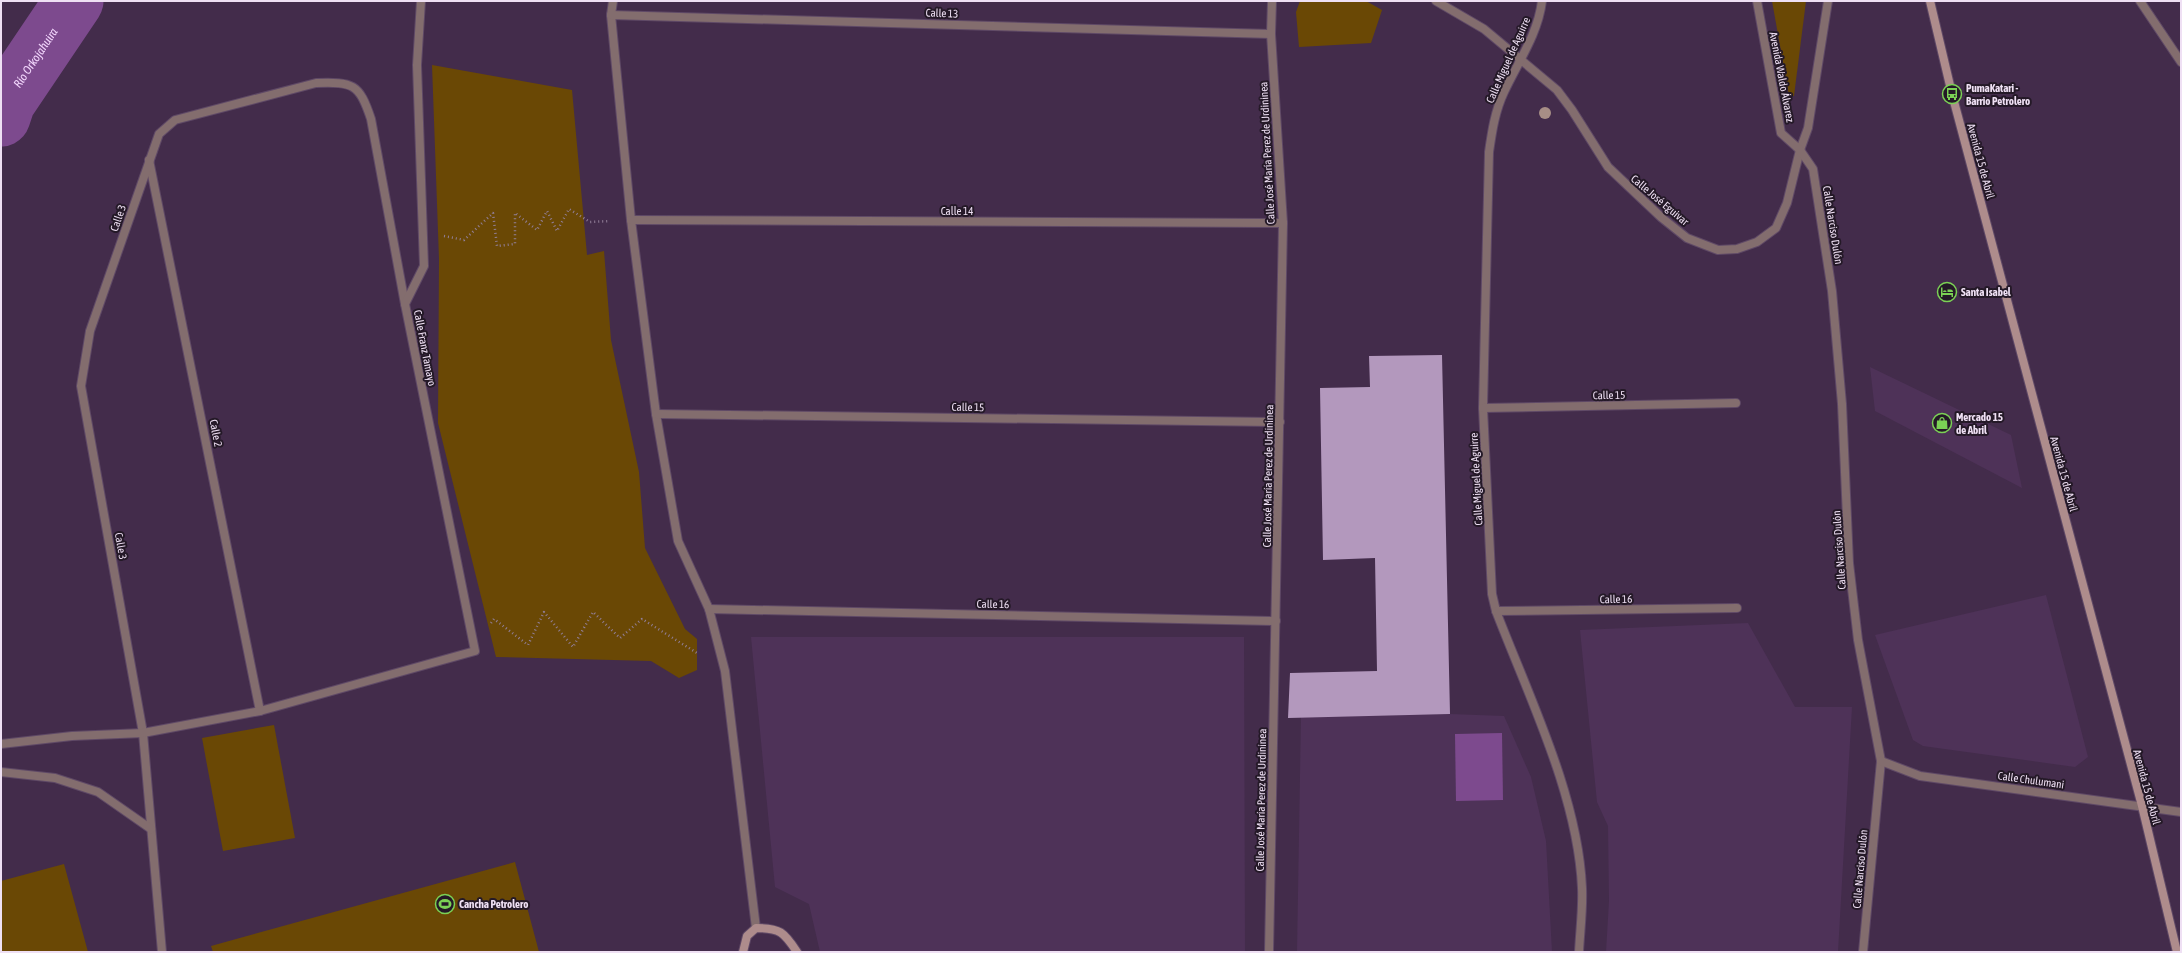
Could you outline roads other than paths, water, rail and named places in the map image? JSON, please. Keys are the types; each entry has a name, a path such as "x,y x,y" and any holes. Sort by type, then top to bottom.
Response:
{"main road":[{"name":"Avenida 15 de Abril","path":"1930,1 1956,109 2142,806 2177,952"},
{"path":"743,952 747,936 756,928 774,928 788,938 797,952"}],"street":[{"name":"Calle Franz Tamayo","path":"260,710 474,651 405,304 424,266 424,231 417,65 421,1"},
{"path":"613,1 611,15 631,220 656,414 678,540 709,609 725,671 756,928"},
{"name":"Calle José María Perez de Urdininea","path":"1269,952 1283,224 1271,34 1272,1"},
{"name":"Calle José Eguivar","path":"1436,1 1484,29 1522,59 1557,90 1572,110 1608,167 1621,181 1662,218 1687,238 1718,250 1737,249 1757,242 1776,228 1788,203 1800,150 1808,128 1828,1"},
{"name":"Calle Miguel de Aguirre","path":"1542,1 1540,15 1522,59 1504,93 1494,117 1489,152 1483,408 1492,594 1496,611 1557,768 1575,831 1582,888 1579,952"},
{"name":"Avenida Waldo Álvarez","path":"1757,1 1781,133 1800,150"},
{"path":"2140,1 2181,62"},
{"name":"Calle 13","path":"611,15 1271,34"},
{"name":"Calle 3","path":"162,952 150,829 143,733 81,386 90,330 159,134 175,120 316,83 340,83 352,85 364,97 371,119 405,304"},
{"name":"Calle Narciso Dulón","path":"1800,150 1813,169 1832,291 1842,404 1849,563 1858,640 1881,761 1863,952"},
{"name":"Calle 2","path":"149,160 260,710"},
{"name":"Calle 14","path":"631,220 1283,224"},
{"name":"Calle 15","path":"1483,408 1736,403"},
{"name":"Calle 15","path":"656,414 1280,422"},
{"name":"Calle 16","path":"1496,611 1737,608"},
{"name":"Calle 16","path":"709,609 1276,622"},
{"path":"1,744 72,736 143,733 260,710"},
{"name":"Calle Chulumani","path":"1881,761 1920,776 2181,812"},
{"path":"1,772 55,778 98,792 150,829"}],"waterway":[{"name":"Río Orkojahuira","path":"1,117 6,102 74,1"}],"place":[{"name":"PumaKatari - Barrio Petrolero","path":"1952,94"},
{"name":"Santa Isabel","path":"1947,292"},
{"name":"Mercado 15 de Abril","path":"1942,423"},
{"name":"Cancha Petrolero","path":"445,904"}]}
